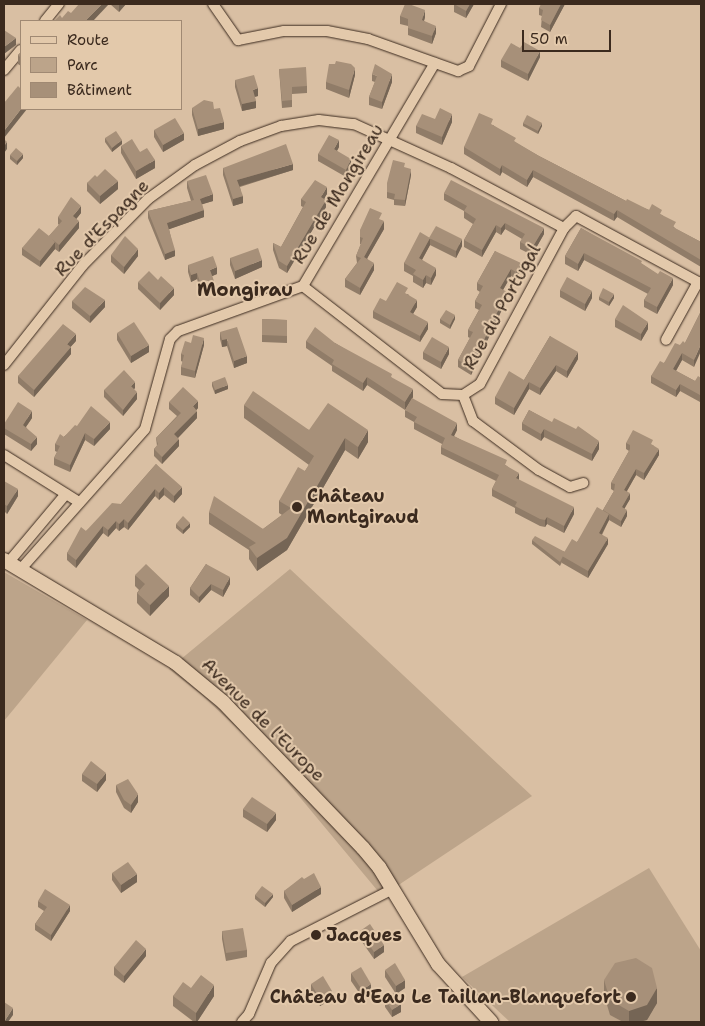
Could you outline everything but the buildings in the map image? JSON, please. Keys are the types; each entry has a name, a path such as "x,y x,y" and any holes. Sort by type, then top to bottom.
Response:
{"street":[{"path":"45,20 59,4"},
{"path":"213,4 238,40 284,30 327,31 368,39 436,63 465,70 501,4"},
{"path":"4,70 20,51"},
{"name":"Rue de Mongireau","path":"11,564 79,502 144,429 152,410 165,352 174,335 303,286 436,63"},
{"name":"Rue d'Espagne","path":"4,365 83,265 148,199 194,166 240,141 282,126 319,120 354,124 389,140"},
{"path":"389,140 451,168 564,228 576,216 698,282 666,340"},
{"name":"Rue du Portugal","path":"303,286 442,394 463,395 480,384 564,228"},
{"name":"Rue du Portugal","path":"463,395 473,421 539,470 570,487 583,483"},
{"path":"4,455 79,502"},
{"path":"11,564 66,494"},
{"name":"Avenue de l'Europe","path":"11,564 176,663 195,678 363,848 379,867 438,964 492,1022"},
{"path":"242,1022 249,1014 271,963 292,941 392,890"}],"green space":[{"path":"290,569 532,796 382,896 263,753 203,696 169,669"},
{"path":"4,572 87,620 4,721"},
{"path":"649,868 701,951 701,1022 510,1022 462,977"}],"place":[{"name":"Château Montgiraud","path":"297,507"},
{"name":"Jacques","path":"316,935"},
{"name":"Château d'Eau Le Taillan-Blanquefort","path":"631,997"}],"district":[{"name":"Mongirau","path":"245,290"}]}
